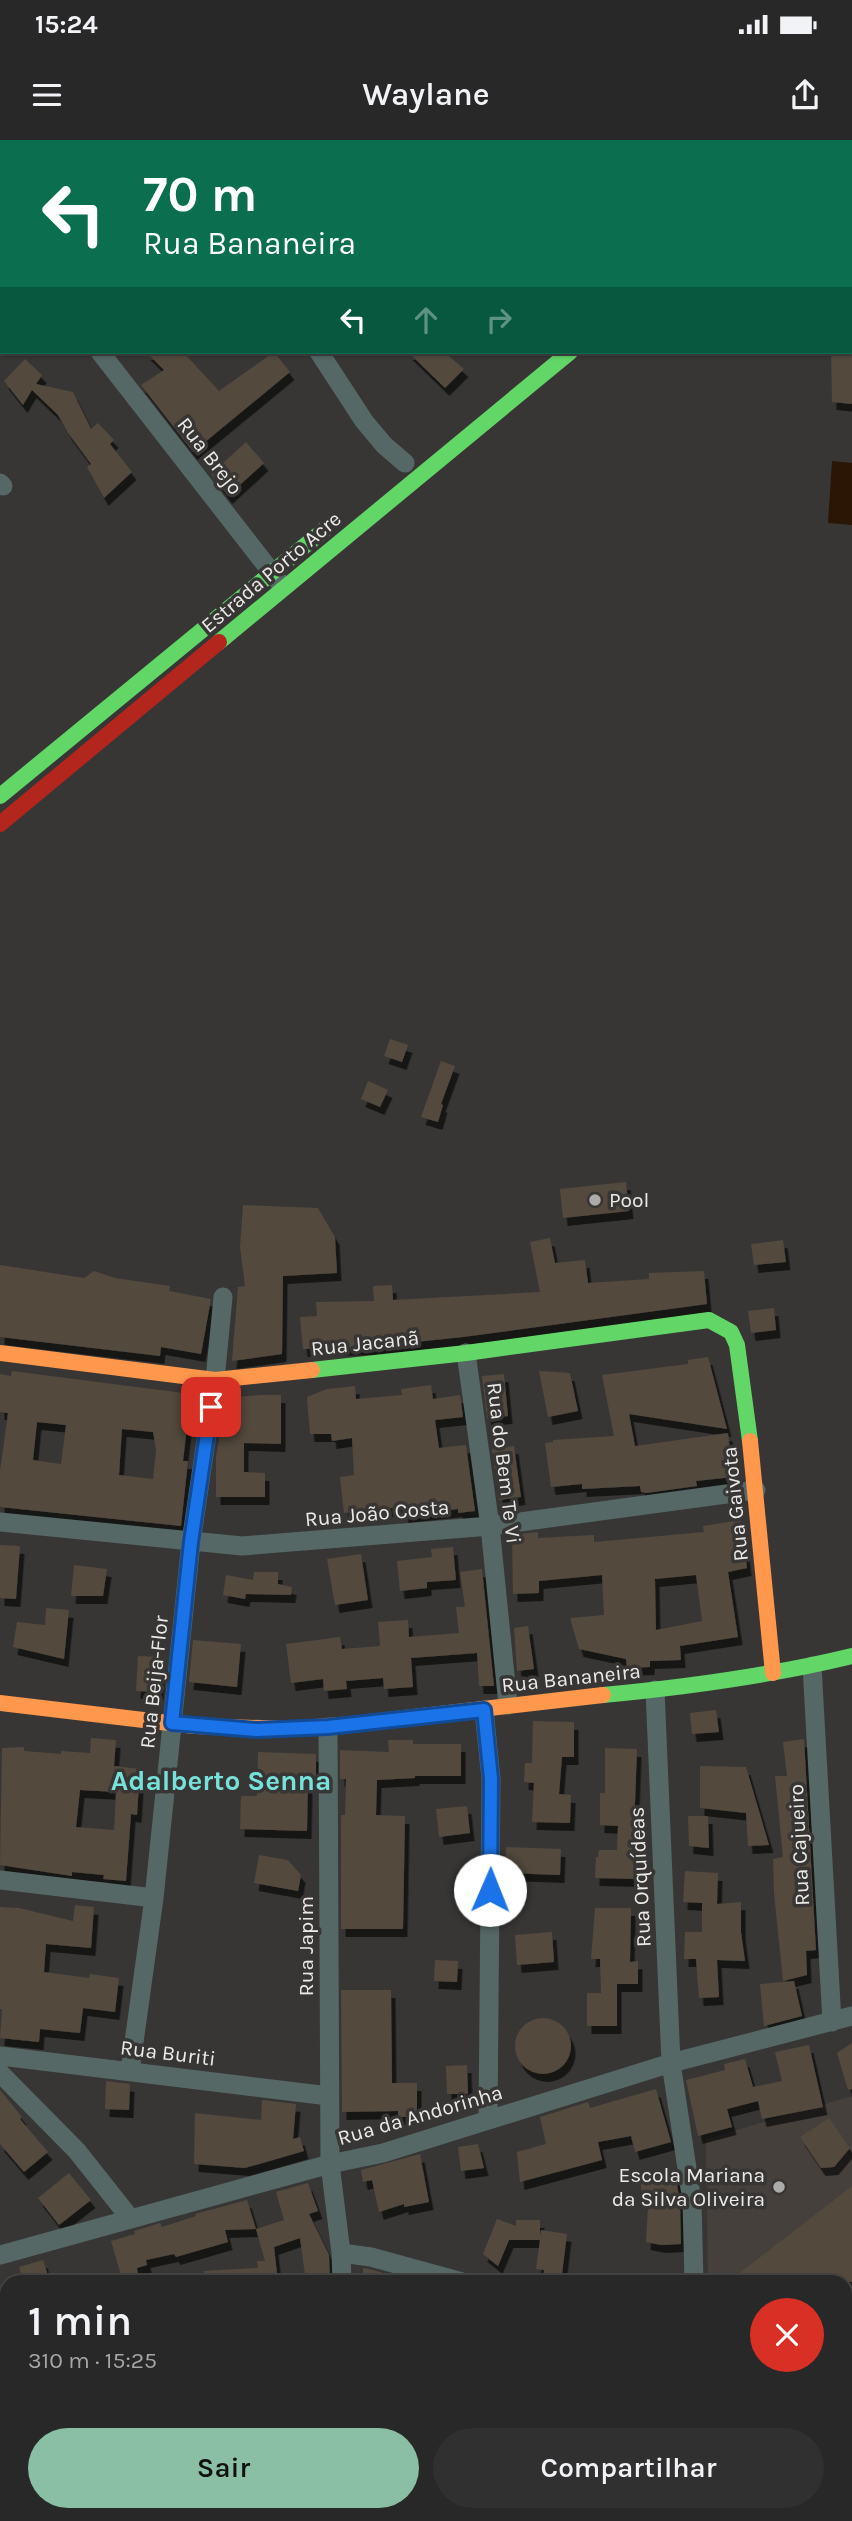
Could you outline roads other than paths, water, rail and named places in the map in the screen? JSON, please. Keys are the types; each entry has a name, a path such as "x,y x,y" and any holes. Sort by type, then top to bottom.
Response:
{"street":[{"name":"Rua Brejo","path":"102,354 278,581"},
{"path":"320,354 364,421 405,464"},
{"name":"Estrada Porto Acre","path":"0,824 278,581 546,359 563,354"},
{"name":"Estrada Porto Acre","path":"0,796 278,581 333,523"},
{"name":"Rua Beija-Flor","path":"130,2071 154,1898 191,1542 215,1380 223,1297"},
{"name":"Rua Jacanã","path":"0,1353 215,1380 466,1353 709,1321 731,1332"},
{"name":"Rua Gaivota","path":"731,1332 737,1345 756,1490 773,1673"},
{"name":"Rua do Bem Te Vi","path":"466,1353 490,1526 508,1705"},
{"name":"Rua João Costa","path":"0,1522 242,1546 490,1526 756,1490"},
{"name":"Rua Bananeira","path":"0,1703 257,1730 328,1727 655,1690 773,1673 852,1656"},
{"name":"Rua Cajueiro","path":"812,1666 832,2022"},
{"name":"Rua Orquídeas","path":"655,1690 671,2063 692,2200 694,2275"},
{"path":"484,1710 491,1779 488,2120"},
{"name":"Rua Japim","path":"328,1727 330,2164 342,2275"},
{"path":"0,1881 154,1898"},
{"name":"Rua da Andorinha","path":"0,2255 330,2164 383,2153 671,2063 852,2016"},
{"name":"Rua Buriti","path":"0,2056 329,2096"},
{"path":"0,2073 77,2151 130,2218"},
{"path":"341,2253 435,2275"}],"place":[{"name":"Pool","path":"595,1200"},
{"name":"Escola Mariana da Silva Oliveira","path":"779,2187"}],"district":[{"name":"Adalberto Senna","path":"221,1780"}]}
